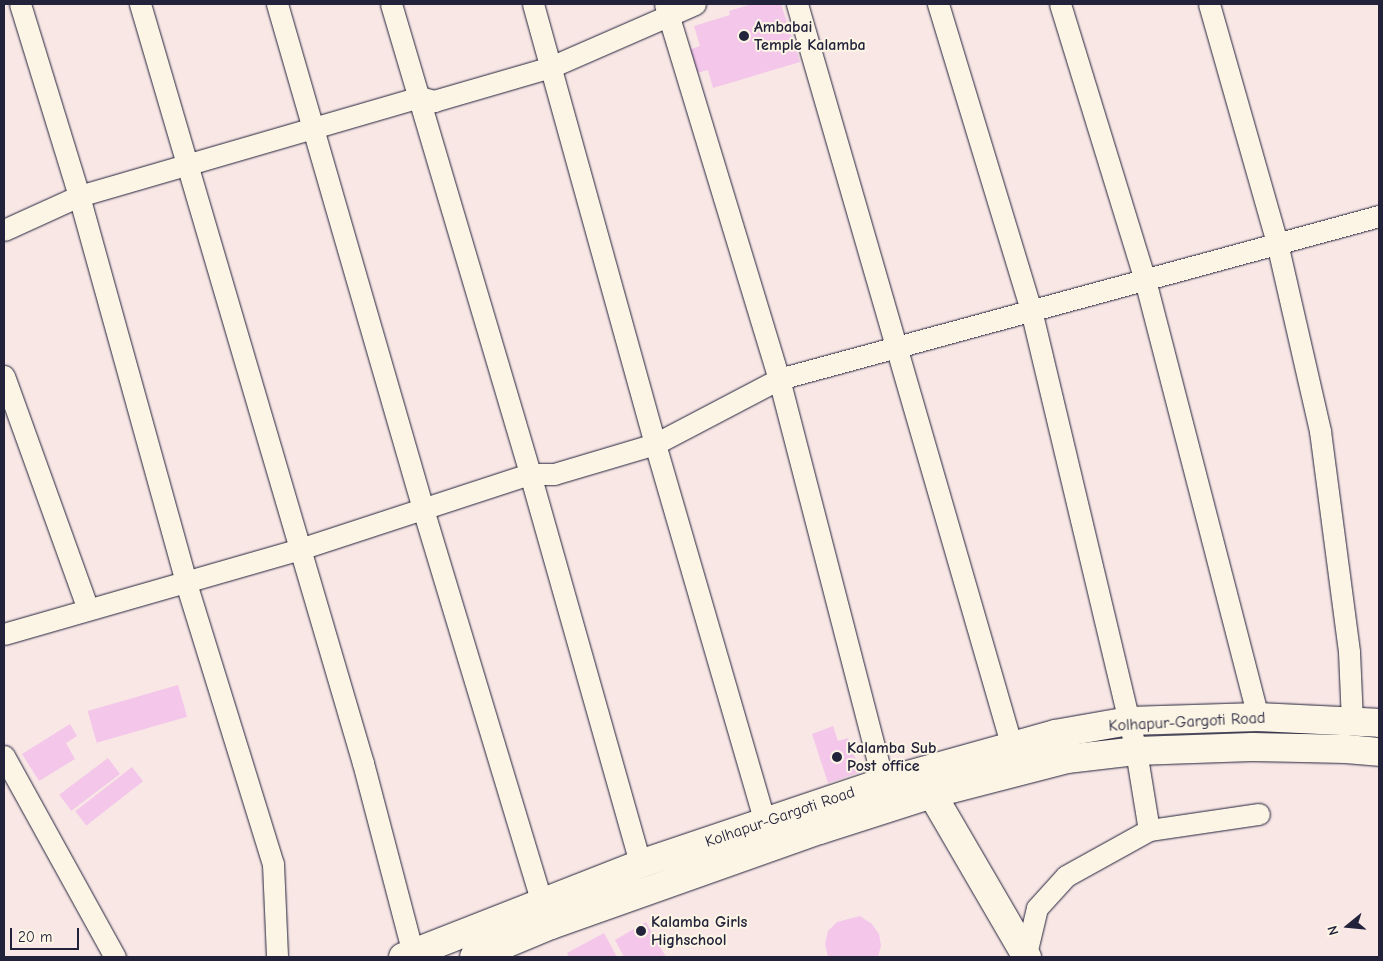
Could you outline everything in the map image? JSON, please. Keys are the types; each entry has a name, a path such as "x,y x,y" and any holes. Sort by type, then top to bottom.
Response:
{"main road":[{"name":"Kolhapur-Gargoti Road","path":"408,956 640,864 883,782 1055,734 1129,721 1258,717 1379,723"},
{"path":"474,957 652,888 932,794 1067,759 1136,751 1270,748 1379,752"},
{"path":"932,794 1026,955"}],"street":[{"path":"20,4 79,196 186,582 273,864 277,957"},
{"path":"140,4 363,763 408,956"},
{"path":"277,4 423,510 542,902"},
{"path":"391,4 530,474 640,864"},
{"path":"533,4 655,444 765,822"},
{"path":"4,230 79,196 188,166 419,97 434,101 551,67 666,9 695,4"},
{"path":"797,4 898,347 1012,747"},
{"path":"938,4 1032,310 1136,751 1149,830"},
{"path":"1060,4 1145,280 1258,717"},
{"path":"1209,4 1278,243 1320,431 1349,652 1352,721"},
{"path":"666,9 779,379 883,782"},
{"path":"4,634 88,608 300,549 530,474 554,474 655,444 779,379 1379,216"},
{"path":"4,376 88,608"},
{"path":"4,756 115,957"},
{"path":"1026,955 1037,908 1066,876 1149,830 1259,814"}],"building":[{"name":"Ambabai Temple Kalamba","path":"752,4 781,4 800,62 713,88 708,70 693,74 686,51 700,46 694,26 730,15 729,11"},
{"path":"178,685 187,717 97,743 88,711"},
{"path":"70,724 77,736 66,743 75,759 39,781 22,754"},
{"name":"Kalamba Sub Post office","path":"833,726 838,741 848,738 860,772 828,783 812,734"},
{"path":"108,758 120,774 71,811 59,795"},
{"path":"132,767 143,781 86,826 75,811"},
{"path":"860,916 872,924 879,934 881,946 878,957 828,957 825,944 828,931 837,922"},
{"name":"Kalamba Girls Highschool","path":"646,922 666,957 624,957 615,940"},
{"path":"604,933 617,957 569,957 567,953"}],"place":[{"name":"Ambabai Temple Kalamba","path":"744,36"},
{"name":"Kalamba Sub Post office","path":"837,757"},
{"name":"Kalamba Girls Highschool","path":"641,931"}]}
